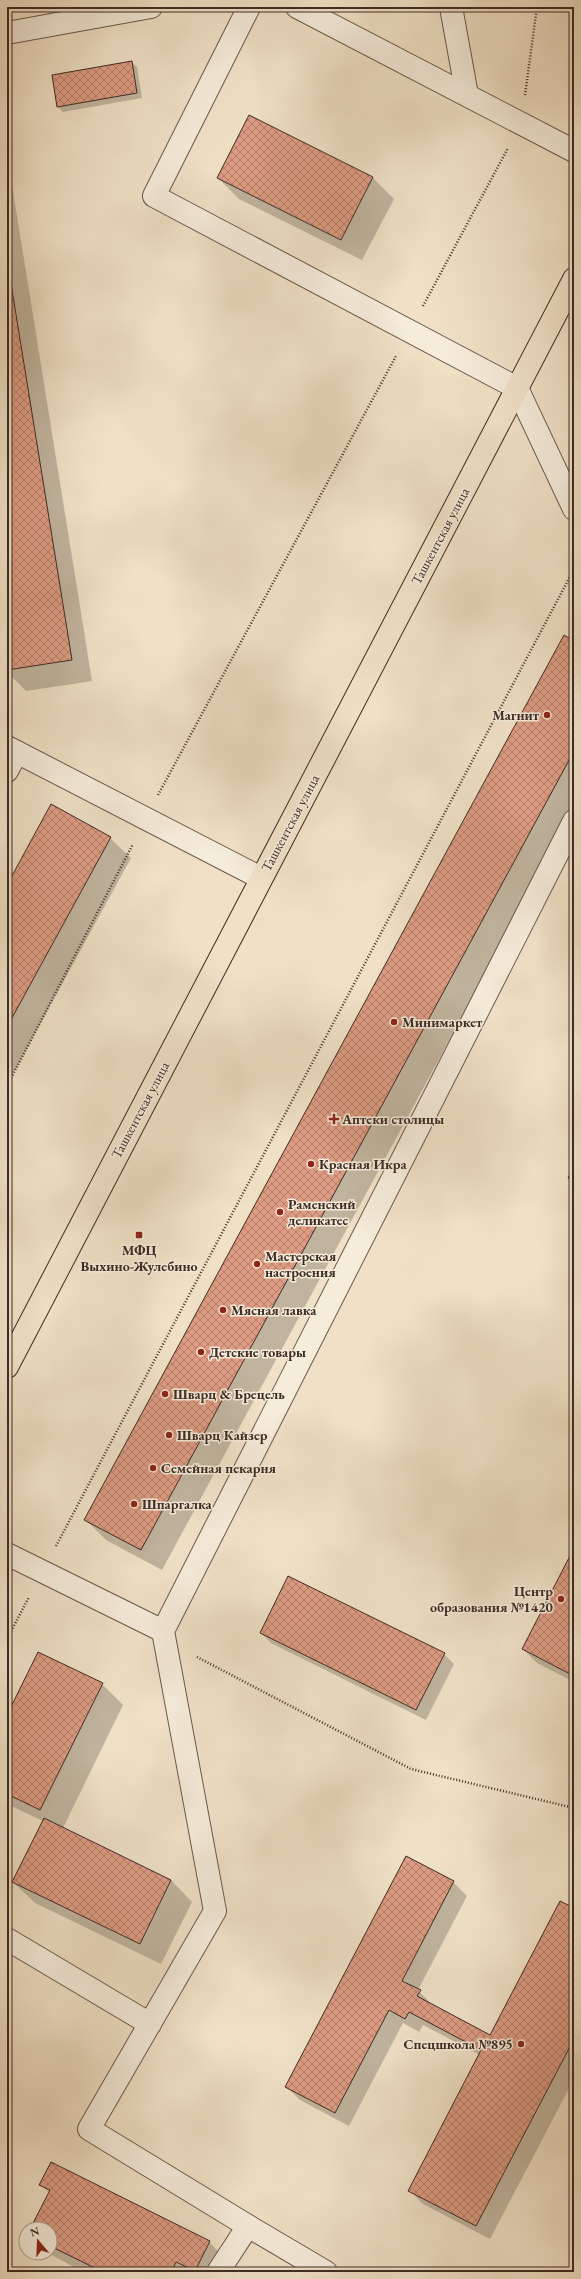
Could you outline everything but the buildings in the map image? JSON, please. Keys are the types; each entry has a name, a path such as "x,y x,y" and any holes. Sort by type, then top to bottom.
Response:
{"main road":[{"name":"Ташкентская улица","path":"7,1367 574,279"}],"lane":[{"path":"7,33 104,11 151,7"},
{"path":"249,7 154,196 517,388 574,509"},
{"path":"297,7 574,151"},
{"path":"451,7 467,95"},
{"path":"7,771 12,749 261,878"},
{"path":"326,2272 89,2129 215,1911 163,1631 574,821"},
{"path":"7,1554 163,1631"},
{"path":"7,1939 150,2024"},
{"path":"218,2272 248,2226"}],"path":[{"path":"7,1086 146,818 522,124 537,7"},
{"path":"7,1639 574,569"},
{"path":"163,1631 201,1660 411,1769 574,1808"}],"place":[{"name":"Магнит","path":"547,715"},
{"name":"Минимаркет","path":"394,1022"},
{"name":"Аптеки столицы","path":"334,1119"},
{"name":"Красная Икра","path":"311,1164"},
{"name":"Раменский деликатес","path":"280,1212"},
{"name":"МФЦ Выхино-Жулебино","path":"139,1235"},
{"name":"Мастерская настроения","path":"257,1264"},
{"name":"Мясная лавка","path":"223,1310"},
{"name":"Детские товары","path":"201,1352"},
{"name":"Шварц & Брецель","path":"165,1394"},
{"name":"Шварц Кайзер","path":"169,1435"},
{"name":"Семейная пекарня","path":"153,1468"},
{"name":"Шпаргалка","path":"134,1504"},
{"name":"Центр образования №1420","path":"561,1599"},
{"name":"Спецшкола №895","path":"521,2044"}]}
